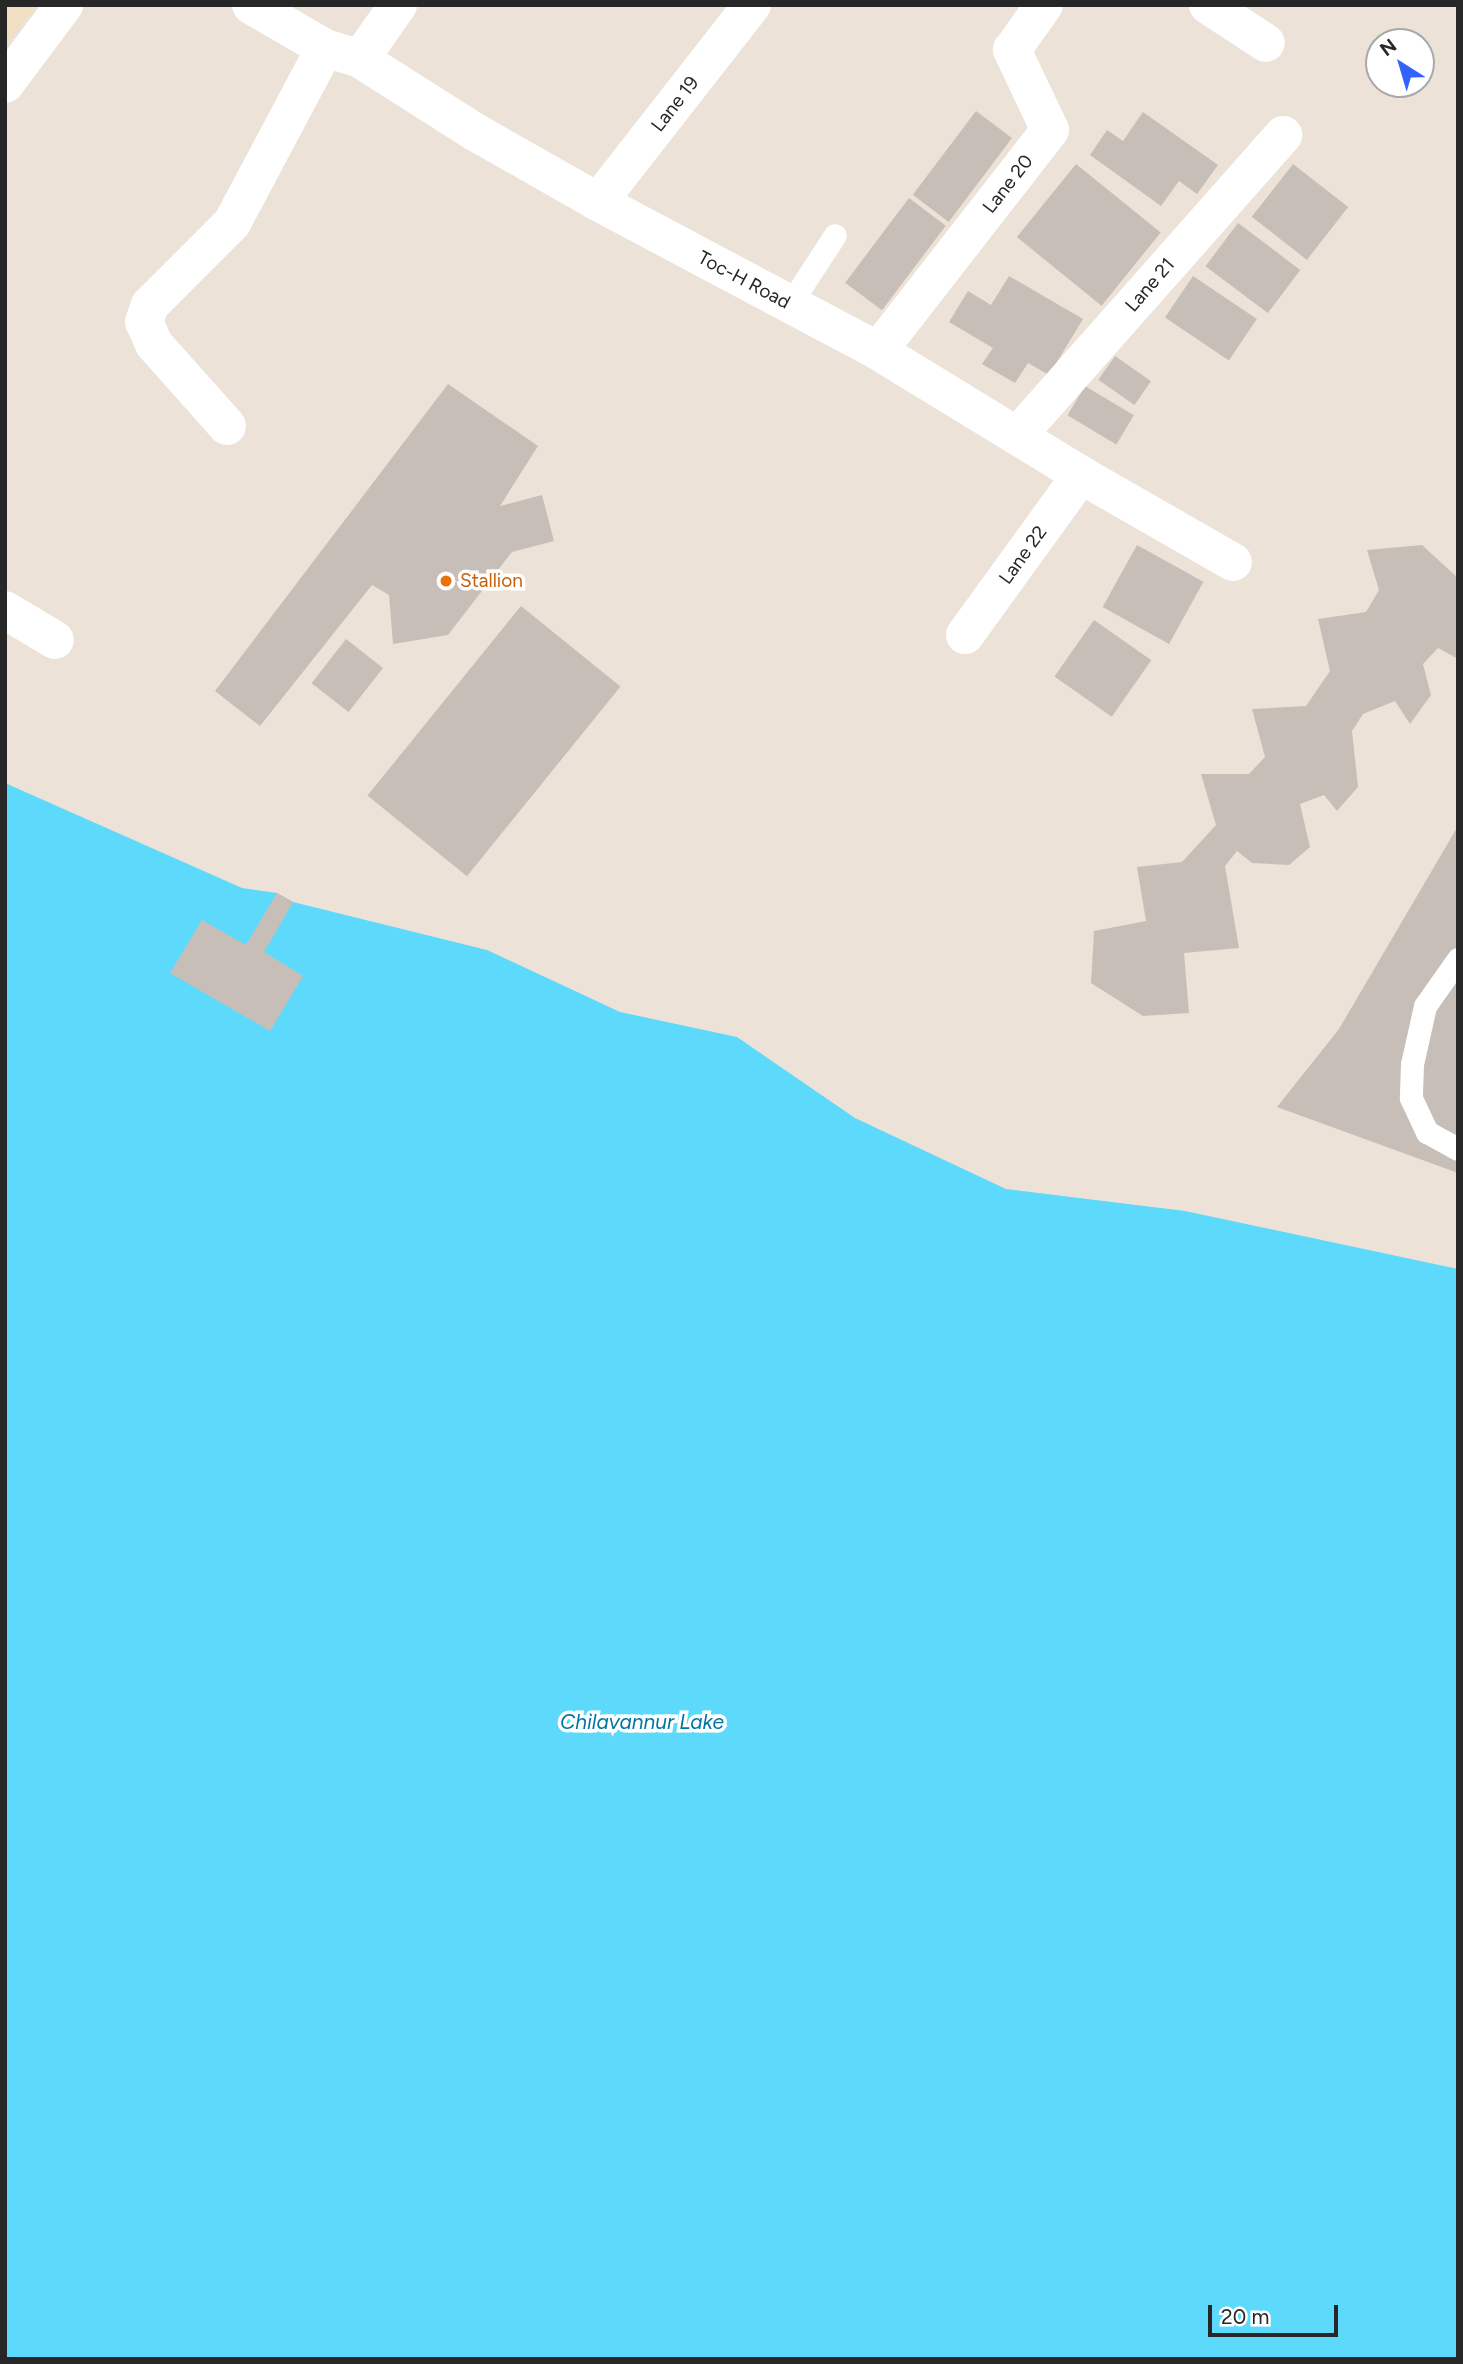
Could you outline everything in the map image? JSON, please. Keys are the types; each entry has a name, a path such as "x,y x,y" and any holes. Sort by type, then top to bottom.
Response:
{"street":[{"path":"5,84 64,5"},
{"name":"Toc-H Road","path":"251,5 343,54 598,202 878,351 1081,475 1233,562"},
{"path":"227,426 154,344 144,322 150,305 232,223 343,54 398,5"},
{"name":"Lane 19","path":"598,202 752,5"},
{"name":"Lane 20","path":"878,351 1050,130 1012,50 1044,5"},
{"path":"1208,5 1266,43"},
{"name":"Lane 21","path":"1017,436 1283,135"},
{"name":"Lane 22","path":"965,635 1081,475"},
{"path":"5,610 55,640"}],"lane":[{"path":"790,304 835,235"},
{"path":"1458,958 1425,1006 1412,1064 1411,1098 1427,1132 1458,1149"}],"shaded area":[{"path":"5,5 37,5 5,47"}],"water":[{"name":"Chilavannur Lake","path":"5,783 242,888 277,893 293,902 487,950 620,1012 737,1037 855,1118 1006,1189 1185,1211 1458,1269 1458,2359 5,2359"}],"building":[{"path":"976,111 1012,138 949,222 913,195"},
{"path":"1143,112 1218,165 1197,194 1179,181 1161,206 1090,155 1107,130 1123,141"},
{"path":"1076,164 1161,233 1102,306 1017,237"},
{"path":"1293,164 1348,207 1307,260 1252,217"},
{"path":"909,198 946,226 882,310 845,283"},
{"path":"1238,223 1300,270 1268,313 1206,266"},
{"path":"1009,276 1083,319 1049,375 1028,363 1015,383 982,364 993,348 949,322 968,291 991,305"},
{"path":"1193,276 1257,319 1229,361 1165,317"},
{"path":"1115,356 1151,381 1134,405 1098,380"},
{"path":"448,384 538,446 500,506 542,495 554,541 512,552 448,635 393,644 389,595 372,585 260,726 215,691"},
{"path":"1085,386 1134,415 1116,445 1067,415"},
{"path":"1137,545 1203,582 1169,644 1103,607"},
{"path":"1422,545 1458,578 1458,659 1438,648 1423,664 1431,695 1410,724 1395,701 1363,714 1352,731 1358,787 1337,811 1324,795 1300,804 1310,847 1289,865 1252,863 1237,851 1225,866 1239,948 1184,953 1189,1013 1143,1016 1091,983 1094,931 1146,921 1137,867 1182,862 1216,825 1201,774 1249,774 1265,757 1252,709 1306,706 1330,671 1318,619 1366,612 1379,590 1367,550"},
{"path":"521,606 620,687 467,876 367,796"},
{"path":"1094,620 1151,660 1112,717 1054,677"},
{"path":"346,639 383,668 349,712 312,683"},
{"path":"1458,826 1458,1173 1277,1107 1339,1029"},
{"path":"277,893 293,902 264,952 303,976 270,1031 170,973 202,920 246,945"}],"place":[{"name":"Stallion","path":"446,581"}]}
